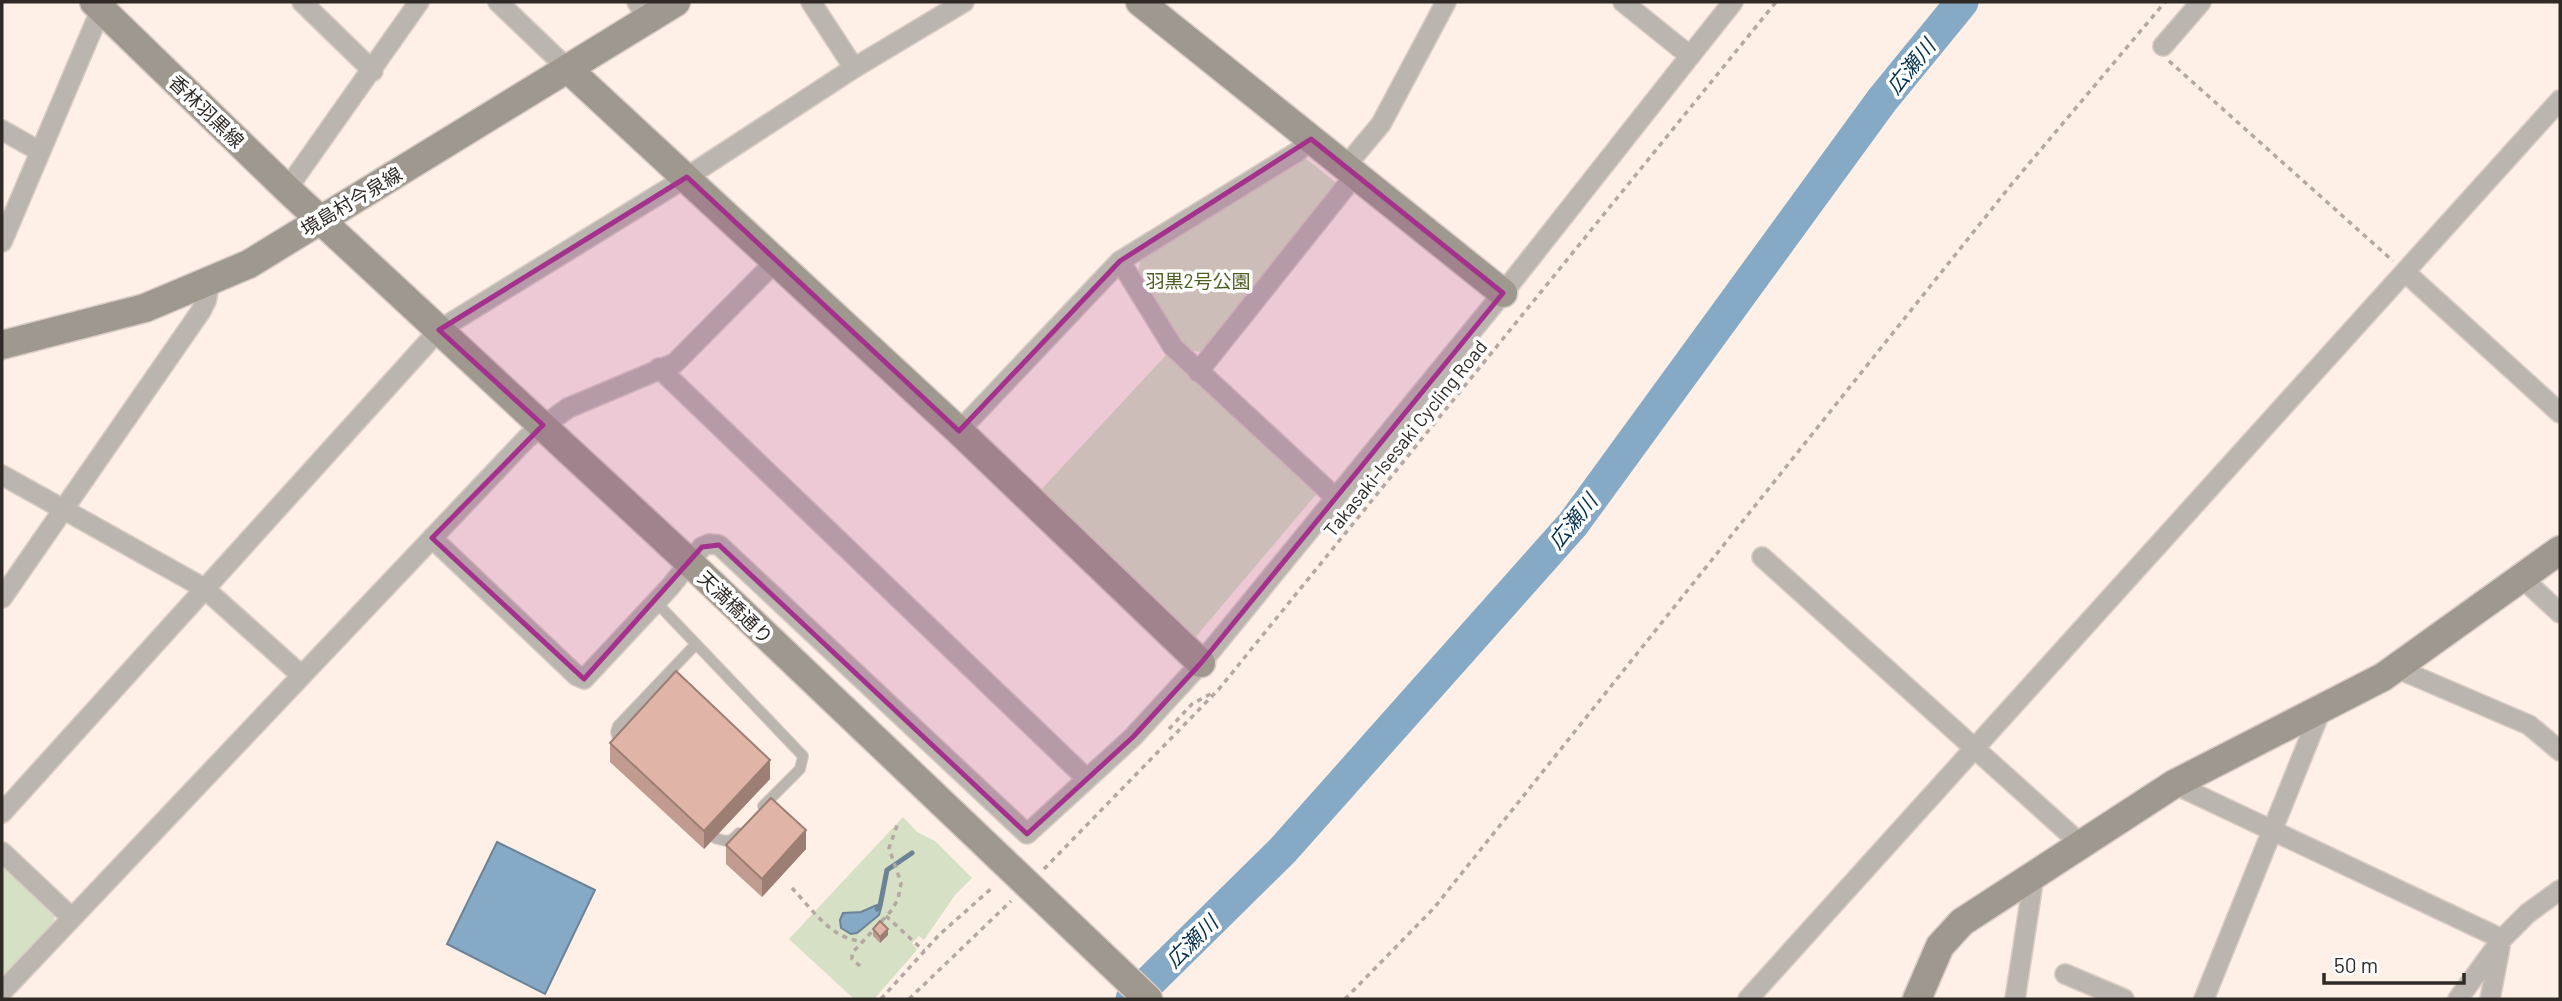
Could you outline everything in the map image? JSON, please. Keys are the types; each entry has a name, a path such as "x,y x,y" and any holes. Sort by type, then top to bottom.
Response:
{"street":[{"path":"302,2 373,71"},
{"path":"287,188 373,71 419,2"},
{"path":"498,2 959,431 1201,663"},
{"name":"境島村今泉線","path":"2,345 145,308 249,264 568,69 643,10 676,2"},
{"path":"811,2 854,68"},
{"path":"2,813 439,330 687,177 854,68 964,2"},
{"path":"1140,2 1503,293"},
{"path":"1198,372 1350,171 1381,124 1446,2"},
{"path":"1623,2 1690,56"},
{"path":"432,538 577,676 584,679 656,602 702,547 709,544 719,545 1027,834 1133,737 1201,663 1503,293 1733,2"},
{"path":"2163,46 2201,2"},
{"path":"2,242 100,4"},
{"name":"香林羽黒線","path":"100,4 320,219"},
{"path":"1748,999 2560,100"},
{"path":"2,130 39,151"},
{"path":"959,431 1120,261 1297,152 1311,139"},
{"name":"天満橋通り","path":"320,219 689,562 1148,999"},
{"path":"1120,261 1173,347 1336,498"},
{"path":"2,992 527,438 568,408 675,363 775,262"},
{"path":"2404,272 2560,413"},
{"path":"2,598 201,311 210,282"},
{"path":"659,368 1086,778"},
{"path":"2,475 204,588 301,675"},
{"path":"1917,999 1940,946 1962,922 2174,784 2383,677 2560,550"},
{"path":"1762,557 2082,845"},
{"path":"2522,578 2560,613"},
{"path":"2396,668 2529,725 2560,751"},
{"path":"2204,999 2321,709"},
{"path":"2174,784 2502,939"},
{"path":"2,852 72,918"},
{"path":"2015,999 2034,876"},
{"path":"2459,999 2502,939 2528,913 2560,890"},
{"path":"2490,999 2502,939"},
{"path":"2066,974 2124,999"}],"lane":[{"path":"656,602 803,756 800,769 758,811"},
{"path":"622,748 617,740 618,726 696,644"},
{"path":"715,838 732,841 750,821"}],"path":[{"name":"Takasaki-Isesaki Cycling Road","path":"909,999 1030,889 1219,689 1776,2"},
{"path":"1345,999 1434,908 2011,185 2165,2"},
{"path":"2163,46 2162,56 2404,272"},
{"path":"860,966 851,956 861,941 892,910 901,889 889,848 898,822"},
{"path":"881,999 924,951 993,887"},
{"path":"792,888 840,936 861,941"},
{"path":"886,916 924,951"}],"highlighted area":[{"path":"1311,139 1503,293 1201,663 1133,737 1027,834 719,545 702,547 584,679 432,538 543,425 439,330 687,177 959,431 1120,261"}],"green space":[{"name":"羽黒2号公園","path":"1305,158 1339,185 1201,352 1185,350 1138,272 1141,257"},
{"path":"1168,353 1319,491 1193,640 1039,492"},
{"path":"903,817 917,832 935,841 972,878 955,895 924,940 919,936 912,943 917,950 874,999 854,999 789,939"},
{"path":"2,863 55,913 54,923 2,979"}],"water":[{"path":"497,842 595,890 545,994 447,944"},
{"path":"877,905 881,908 879,915 857,933 851,934 841,928 843,913 861,912"}],"building":[{"path":"676,671 770,760 704,831 610,743"},
{"path":"771,798 806,830 762,879 726,845"},
{"path":"880,921 888,929 880,937 873,929"}],"waterway":[{"name":"広瀬川","path":"1132,999 1283,850 1573,524 1882,100 1962,2"},
{"path":"877,909 880,906 887,870 912,853"}]}
